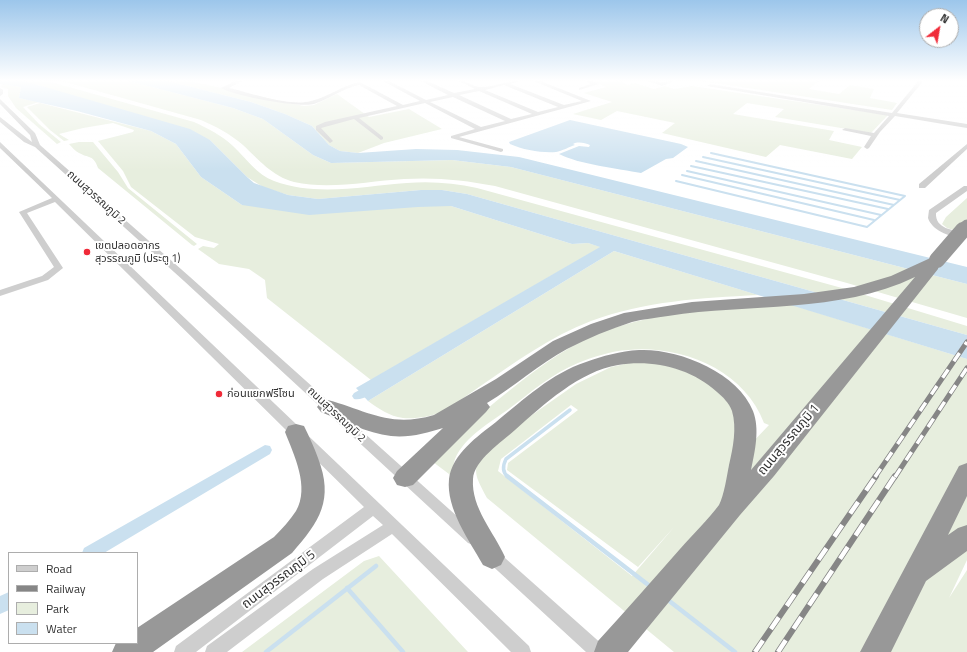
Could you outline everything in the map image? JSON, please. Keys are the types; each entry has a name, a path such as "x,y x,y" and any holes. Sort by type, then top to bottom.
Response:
{"highway":[{"name":"ถนนสุวรรณภูมิ 1","path":"609,652 731,508 766,470 937,260 967,226"},
{"path":"328,407 375,424 391,428 424,426 441,421 503,384 532,362 560,344 597,328 630,317 692,307 804,299 856,292 898,279 937,260"},
{"path":"492,557 468,513 463,496 461,478 468,463 478,450 540,396 567,378 606,361 631,356 658,358 683,363 708,374 731,392 742,410 745,432 742,461 731,508"},
{"path":"405,478 503,384"},
{"path":"127,652 283,545 296,532 307,515 314,496 313,480 309,464 296,432"},
{"path":"875,652 967,472"},
{"path":"917,572 967,536"}],"street":[{"path":"9,110 33,134 37,146"},
{"path":"330,141 318,129 318,127 324,124 382,110"},
{"path":"445,110 480,129"},
{"path":"487,110 510,121"},
{"path":"528,110 536,114"},
{"path":"501,150 453,137 550,110"},
{"path":"871,110 967,126"},
{"path":"867,147 875,135 897,110"},
{"path":"355,117 382,138"},
{"name":"ถนนสุวรรณภูมิ 2","path":"0,119 26,141 37,146 187,279 598,652"},
{"path":"845,130 875,135"},
{"path":"0,144 523,652"},
{"path":"922,186 967,146"},
{"path":"0,150 9,152"},
{"path":"967,188 932,212 931,217 934,224 940,228 967,236"},
{"path":"0,293 45,278 59,268 23,212 57,199"},
{"name":"ถนนสุวรรณภูมิ 5","path":"182,652 374,507"},
{"name":"ถนนสุวรรณภูมิ 5","path":"213,652 318,574 393,526"}],"green space":[{"path":"19,110 26,110 39,124 61,142 57,144"},
{"path":"30,110 69,110 151,131 176,144 201,177 242,205 451,206 572,244 588,243 601,247 371,380 267,298 265,280 249,269 219,264 198,249 203,246 214,248 219,244 195,237 131,187 123,171 98,141 133,132 134,130 113,123 59,134 69,140 64,141 50,130"},
{"path":"117,110 153,110 194,122 215,132 228,142 262,175 274,181 291,186 340,189 434,182 477,188 842,288 967,326 967,335 467,194 442,190 421,190 318,199 288,195 263,187 247,177 210,140"},
{"path":"167,110 240,110 263,119 313,155 331,163 452,160 511,167 967,284 967,318 847,283 495,186 427,178 335,185 294,182 272,172 243,145 228,134 201,120"},
{"path":"275,110 360,110 369,117 402,110 411,110 442,129 384,143 358,153 340,151 329,145 312,126"},
{"path":"585,110 738,110 733,114 834,131 829,140 862,147 852,159 780,145 766,157 662,133 675,123 617,111 601,120 573,114"},
{"path":"782,110 857,110 888,115 871,133 775,117"},
{"path":"93,142 118,172 128,188 197,244 194,246 192,245 98,168 93,159 82,155 69,144"},
{"path":"967,198 967,234 947,228 942,224 946,217"},
{"path":"614,251 758,295 694,299 653,305 611,314 591,321 547,342 451,407 432,415 412,418 393,416 384,412 368,401"},
{"path":"789,304 967,359 967,560 949,598 967,570 967,652 674,652 487,498 476,473 478,462 485,448 576,384 611,367 634,362 659,363 705,378 736,411 734,458 728,468 769,425 764,423 755,404 742,389 726,375 709,365 689,357 669,352 628,350 602,355 578,363 542,383 472,436 459,451 455,459 453,477 429,459 507,392 549,361 580,342 602,332 648,319 694,311","holes":["571,405 578,410 508,463 507,470 638,567 675,526 632,576 498,471 501,459"]},
{"path":"379,556 468,652 242,652 364,561"}],"water":[{"path":"74,110 126,110 190,129 210,140 254,183 288,195 318,199 421,190 442,190 467,194 967,335 967,359 614,251 368,401 356,388 600,247 588,243 572,244 451,206 309,215 242,205 201,177 176,144 151,131"},
{"path":"240,110 275,110 285,114 312,126 329,145 340,151 358,153 416,149 457,150 519,157 967,267 967,284 511,167 452,160 331,163 313,155 263,119"},
{"path":"570,120 681,144 688,147 673,158 666,159 641,173 577,161 559,154 579,146 589,147 590,145 584,143 575,143 573,144 575,145 563,150 551,152 527,149 515,146 509,142"}],"waterway":[{"path":"711,153 905,196 894,205"},
{"path":"703,157 900,200"},
{"path":"696,161 894,205"},
{"path":"691,166 888,209"},
{"path":"687,171 881,215"},
{"path":"682,175 874,220"},
{"path":"676,181 867,227 894,205"},
{"path":"358,396 374,386"},
{"path":"508,476 504,468 506,459 570,410"},
{"path":"92,552 265,450"},
{"path":"508,476 651,587"},
{"path":"347,588 376,566"},
{"path":"266,652 347,588"},
{"path":"347,588 403,652"},
{"path":"668,600 735,652"},
{"path":"0,606 8,601"}],"railway":[{"path":"875,477 967,342"},
{"path":"895,477 967,368"},
{"path":"755,652 876,476"},
{"path":"778,652 895,476"}],"place":[{"name":"เขตปลอดอากร สุวรรณภูมิ (ประตู 1)","path":"87,252"},
{"name":"ก่อนแยกฟรีโซน","path":"219,394"}]}
